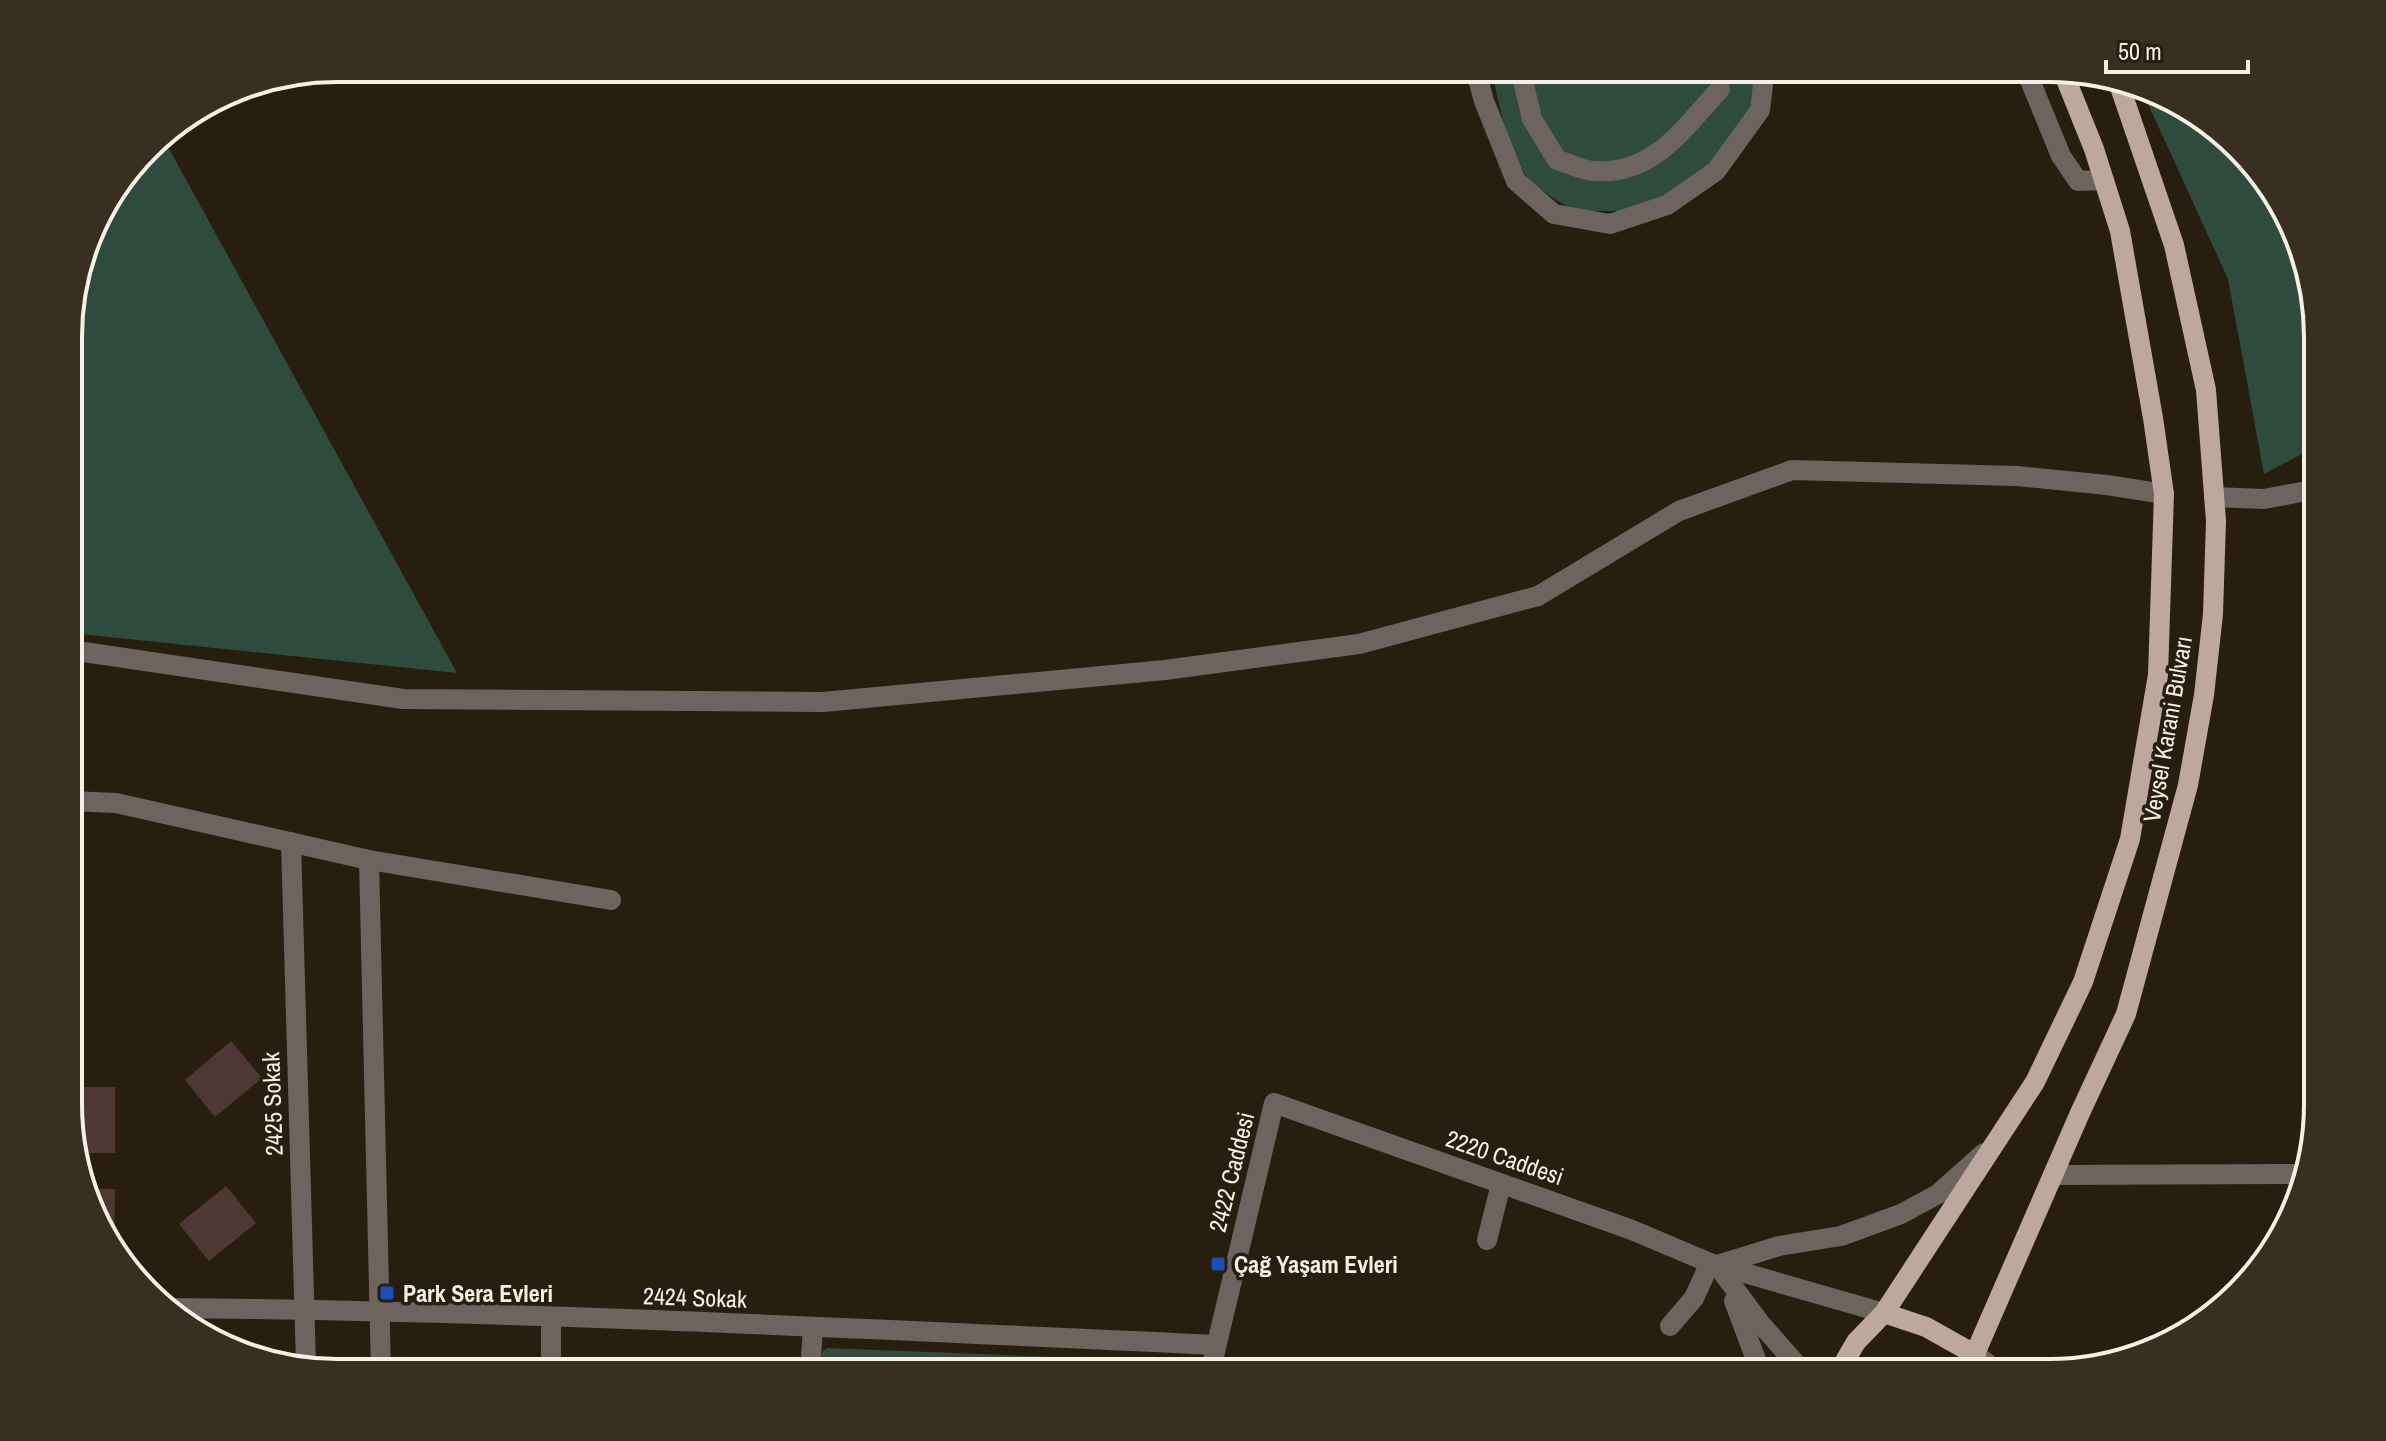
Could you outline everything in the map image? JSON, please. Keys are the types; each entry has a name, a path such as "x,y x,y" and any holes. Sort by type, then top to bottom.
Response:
{"main road":[{"name":"Veysel Karani Bulvarı","path":"1847,1358 1856,1342 1884,1313 2035,1082 2083,982 2130,839 2158,675 2164,494 2120,231 2094,149 2067,83"},
{"name":"Veysel Karani Bulvarı","path":"1974,1358 2126,1014 2188,785 2204,695 2213,614 2216,521 2206,390 2174,245 2122,93"},
{"path":"1884,1313 1926,1327 1964,1358"}],"street":[{"path":"1479,82 1516,181 1554,214 1610,224 1667,205 1716,171 1760,110 1763,82"},
{"path":"1523,82 1532,119 1557,160 1593,171 1632,167 1664,150 1720,89"},
{"path":"2031,82 2061,156 2078,181 2104,180"},
{"path":"82,652 403,699 823,702 1165,670 1359,644 1538,596 1679,511 1792,470 2017,476 2164,494"},
{"path":"2214,497 2264,499 2303,492"},
{"path":"82,802 116,803 369,860 611,900"},
{"name":"2425 Sokak","path":"291,842 306,1357"},
{"path":"369,860 381,1359"},
{"name":"2220 Caddesi","path":"1274,1103 1632,1230 1713,1264 1884,1313"},
{"name":"2422 Caddesi","path":"1213,1358 1274,1103"},
{"path":"1670,1326 1694,1298 1713,1264 1779,1246 1841,1236 1901,1214 1938,1194 1992,1145"},
{"path":"2053,1175 2294,1174"},
{"path":"1487,1240 1501,1184"},
{"path":"1713,1264 1740,1313 1756,1358"},
{"path":"1713,1264 1791,1358"},
{"name":"2424 Sokak","path":"185,1308 305,1309 813,1327 1216,1345"},
{"path":"551,1318 551,1359"},
{"path":"811,1359 813,1327"}],"green space":[{"path":"1494,82 1754,82 1750,110 1712,165 1659,199 1620,211 1573,211 1528,181 1505,131"},
{"path":"2147,101 2204,135 2251,182 2285,240 2295,271 2303,321 2303,453 2264,474 2228,279"},
{"path":"168,146 457,673 82,634 84,304 101,240 116,210 145,169"},
{"path":"827,1348 1097,1359 821,1359 822,1352"}],"building":[{"path":"231,1041 262,1078 215,1117 185,1080"},
{"path":"82,1087 115,1087 115,1153 87,1153"},
{"path":"226,1186 256,1223 209,1261 179,1224"},
{"path":"97,1189 115,1189 114,1228"}],"place":[{"name":"Çağ Yaşam Evleri","path":"1218,1264"},
{"name":"Park Sera Evleri","path":"387,1293"}]}
